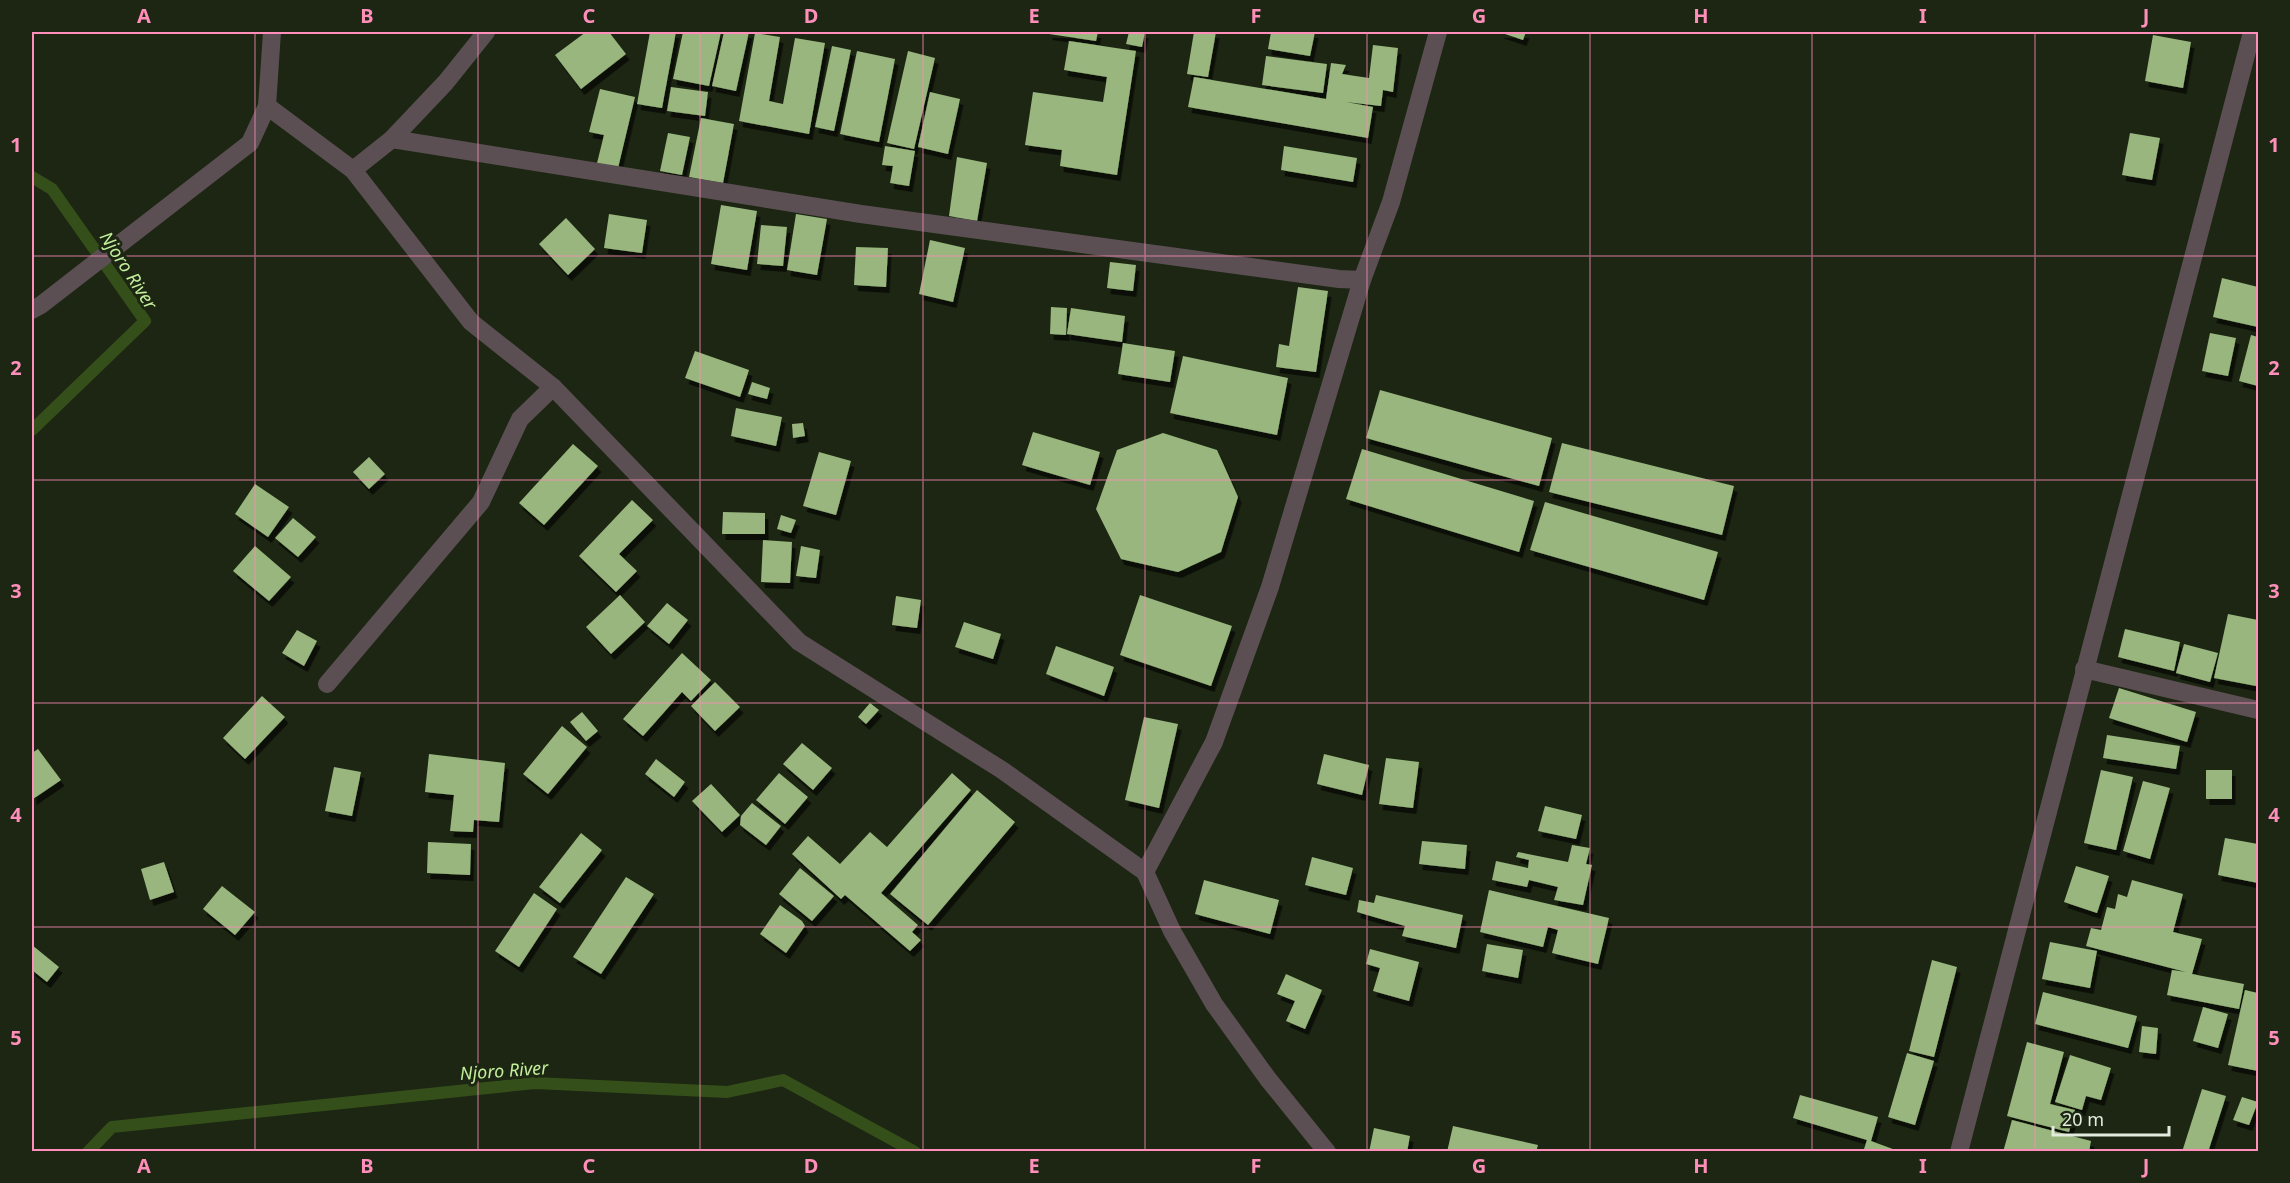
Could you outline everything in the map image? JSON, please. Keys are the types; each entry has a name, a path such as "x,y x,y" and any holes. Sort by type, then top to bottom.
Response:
{"street":[{"path":"36,308 250,143 267,106 272,32"},
{"path":"353,170 392,139 446,82 486,32"},
{"path":"1145,872 1214,742 1270,587 1362,280 1391,202 1438,32"},
{"path":"1959,1152 2253,32"},
{"path":"267,106 353,170 471,322 553,387 799,642 1002,770 1145,872 1172,931 1214,1004 1268,1079 1327,1152"},
{"path":"392,139 861,214 1328,278 1362,280"},
{"path":"327,684 481,502 520,418 553,387"},
{"path":"2084,669 2259,710"}],"building":[{"path":"586,32 609,32 626,54 581,89 555,55"},
{"path":"650,32 676,32 662,108 637,104"},
{"path":"683,32 721,32 709,86 673,79"},
{"path":"724,32 749,32 736,91 712,86"},
{"path":"1049,32 1098,32 1096,41 1049,34"},
{"path":"1129,32 1145,32 1142,47 1126,44"},
{"path":"1194,32 1216,32 1208,77 1187,74"},
{"path":"1271,32 1315,32 1310,56 1268,49"},
{"path":"1499,32 1526,32 1523,40"},
{"path":"755,33 780,37 769,101 783,104 795,38 825,43 809,134 739,121"},
{"path":"2153,35 2191,42 2183,88 2145,81"},
{"path":"1069,41 1136,51 1117,175 1060,166 1062,150 1025,145 1033,92 1103,102 1107,77 1064,70"},
{"path":"1373,45 1398,48 1393,92 1383,90 1381,106 1346,102 1373,107 1368,138 1188,107 1194,77 1326,99 1331,63 1346,65 1342,74 1369,78"},
{"path":"832,46 851,50 834,131 815,127"},
{"path":"857,51 895,59 879,142 840,134"},
{"path":"908,51 935,58 914,149 887,143"},
{"path":"1266,56 1327,64 1323,93 1262,85"},
{"path":"671,87 708,92 705,116 667,111"},
{"path":"600,89 635,97 618,168 597,163 604,135 589,132"},
{"path":"930,92 960,99 948,154 918,147"},
{"path":"701,118 734,124 723,183 689,177"},
{"path":"668,133 690,137 682,175 660,171"},
{"path":"2130,133 2160,138 2152,180 2122,175"},
{"path":"885,146 915,151 909,186 890,183 893,166 882,165"},
{"path":"1284,146 1357,158 1353,182 1281,170"},
{"path":"957,157 987,163 977,221 949,216"},
{"path":"721,205 757,211 747,270 711,264"},
{"path":"609,214 647,220 642,253 604,248"},
{"path":"796,214 827,219 817,275 787,270"},
{"path":"566,218 595,249 568,275 539,244"},
{"path":"761,225 787,227 783,266 757,264"},
{"path":"930,240 965,248 953,302 919,294"},
{"path":"856,247 888,248 886,287 854,285"},
{"path":"1110,262 1136,265 1133,291 1107,288"},
{"path":"2222,278 2258,287 2258,327 2213,317"},
{"path":"1298,287 1328,291 1316,372 1276,367 1279,344 1289,346"},
{"path":"1051,307 1067,308 1066,335 1050,334"},
{"path":"1071,308 1125,316 1122,342 1067,334"},
{"path":"2210,333 2236,338 2228,376 2202,371"},
{"path":"2251,335 2258,337 2258,386 2239,381"},
{"path":"1123,343 1175,351 1170,382 1118,374"},
{"path":"695,351 749,370 740,397 685,378"},
{"path":"1183,356 1288,378 1277,435 1170,413"},
{"path":"752,382 770,388 767,399 748,394"},
{"path":"1380,390 1552,438 1539,486 1366,438"},
{"path":"736,408 782,417 776,446 731,436"},
{"path":"803,423 805,436 793,438 792,424"},
{"path":"1033,432 1100,452 1090,485 1022,465"},
{"path":"1163,433 1217,450 1238,497 1221,552 1178,572 1121,559 1096,509 1117,450"},
{"path":"1562,443 1734,486 1722,535 1549,492"},
{"path":"573,444 598,466 544,525 519,503"},
{"path":"1362,449 1534,501 1519,552 1346,499"},
{"path":"819,452 851,461 836,515 803,506"},
{"path":"369,457 385,474 369,489 353,472"},
{"path":"255,484 289,507 268,537 235,514"},
{"path":"632,500 653,520 619,554 637,571 616,592 579,556"},
{"path":"1545,502 1718,552 1704,600 1530,550"},
{"path":"723,512 765,513 765,534 722,534"},
{"path":"781,515 796,520 791,533 777,529"},
{"path":"293,518 316,537 298,557 275,538"},
{"path":"763,540 792,542 790,583 761,582"},
{"path":"255,546 291,577 269,601 233,571"},
{"path":"801,546 820,550 816,578 796,576"},
{"path":"620,595 645,622 611,654 586,627"},
{"path":"1140,595 1232,626 1211,686 1120,655"},
{"path":"896,596 921,600 917,628 892,625"},
{"path":"667,603 688,620 669,644 647,626"},
{"path":"2228,614 2258,620 2256,686 2214,678"},
{"path":"964,622 1001,634 993,659 955,647"},
{"path":"2125,629 2180,642 2174,671 2118,657"},
{"path":"297,630 317,641 304,666 282,653"},
{"path":"2184,644 2218,653 2210,682 2176,673"},
{"path":"1056,646 1114,667 1104,696 1046,674"},
{"path":"682,653 711,680 691,701 682,692 643,736 623,719"},
{"path":"715,682 740,707 715,731 691,706"},
{"path":"2119,688 2196,712 2187,742 2109,718"},
{"path":"262,696 285,717 245,759 223,738"},
{"path":"870,703 879,710 866,724 858,717"},
{"path":"582,712 598,731 586,741 570,722"},
{"path":"1144,717 1178,724 1159,808 1125,800"},
{"path":"562,726 587,747 548,794 523,774"},
{"path":"2107,735 2180,746 2176,769 2103,758"},
{"path":"802,743 832,768 813,790 783,764"},
{"path":"38,749 61,780 33,799 32,753"},
{"path":"429,754 505,763 499,822 474,820 473,832 450,831 454,795 425,792"},
{"path":"1324,754 1369,765 1362,795 1317,784"},
{"path":"1386,758 1419,762 1413,808 1379,804"},
{"path":"656,759 685,782 674,797 645,774"},
{"path":"334,767 361,772 352,816 325,811"},
{"path":"2101,770 2133,777 2116,850 2084,843"},
{"path":"2206,770 2232,770 2232,799 2206,799"},
{"path":"779,773 808,797 785,824 756,800"},
{"path":"952,773 971,790 881,893 918,925 912,932 921,940 910,951 845,895 841,899 792,854 808,836 840,864 870,832 887,847"},
{"path":"2143,781 2170,788 2150,859 2123,851"},
{"path":"711,784 740,815 722,832 692,801"},
{"path":"977,790 1015,822 928,925 890,894"},
{"path":"752,803 781,826 766,845 740,825 741,816"},
{"path":"1545,806 1582,815 1576,839 1538,831"},
{"path":"581,833 602,850 560,903 539,887"},
{"path":"2225,838 2258,844 2258,883 2218,875"},
{"path":"1422,841 1467,845 1465,869 1419,864"},
{"path":"428,842 471,844 470,875 427,873"},
{"path":"1572,845 1590,848 1586,864 1592,865 1583,905 1554,900 1558,887 1529,880 1527,887 1492,880 1496,861 1528,868 1529,860 1516,857 1518,852 1568,862"},
{"path":"1312,857 1353,868 1346,895 1305,885"},
{"path":"164,862 174,892 150,900 141,869"},
{"path":"2076,866 2109,876 2097,913 2064,902"},
{"path":"800,868 834,896 812,921 779,894"},
{"path":"626,877 654,894 601,974 573,957"},
{"path":"1204,880 1279,900 1270,934 1195,914"},
{"path":"2132,880 2183,894 2173,932 2202,939 2192,974 2244,984 2239,1009 2167,995 2172,970 2186,972 2086,946 2091,928 2101,930 2107,907 2115,909 2118,894 2127,897"},
{"path":"222,886 255,912 235,935 203,909"},
{"path":"1489,890 1609,918 1598,964 1552,953 1558,930 1548,927 1543,947 1480,932"},
{"path":"534,893 557,909 519,967 495,951"},
{"path":"1376,895 1463,915 1456,948 1402,936 1405,926 1357,912 1359,900 1374,903"},
{"path":"780,905 802,921 805,926 786,953 760,934"},
{"path":"2050,942 2097,951 2090,988 2042,979"},
{"path":"1487,944 1523,950 1518,978 1482,971"},
{"path":"32,945 59,967 47,982 32,970"},
{"path":"1370,949 1419,962 1409,1001 1373,991 1380,968 1366,964"},
{"path":"1932,960 1957,967 1934,1057 1909,1051"},
{"path":"1286,974 1322,990 1305,1029 1286,1021 1295,1001 1277,994"},
{"path":"2245,990 2258,993 2258,1071 2228,1065"},
{"path":"2043,992 2137,1016 2128,1048 2035,1024"},
{"path":"2203,1007 2228,1014 2218,1048 2193,1041"},
{"path":"2142,1026 2158,1028 2156,1054 2139,1052"},
{"path":"2027,1042 2064,1052 2050,1104 2075,1110 2069,1132 2007,1116"},
{"path":"1907,1053 1934,1061 1915,1125 1888,1117"},
{"path":"2070,1055 2111,1068 2101,1100 2086,1096 2082,1110 2055,1102"},
{"path":"2202,1089 2226,1096 2208,1152 2182,1152"},
{"path":"1800,1095 1878,1117 1871,1141 1901,1152 1863,1152 1867,1140 1793,1118"},
{"path":"2242,1097 2258,1102 2249,1125 2233,1120"},
{"path":"2012,1120 2091,1141 2089,1152 2003,1152"},
{"path":"1453,1126 1538,1145 1536,1152 1447,1152"},
{"path":"1374,1128 1410,1136 1407,1152 1369,1152"}],"waterway":[{"name":"Njoro River","path":"32,177 52,189 145,321 32,430"},
{"name":"Njoro River","path":"88,1152 112,1127 535,1083 727,1092 783,1080 915,1152"}]}
